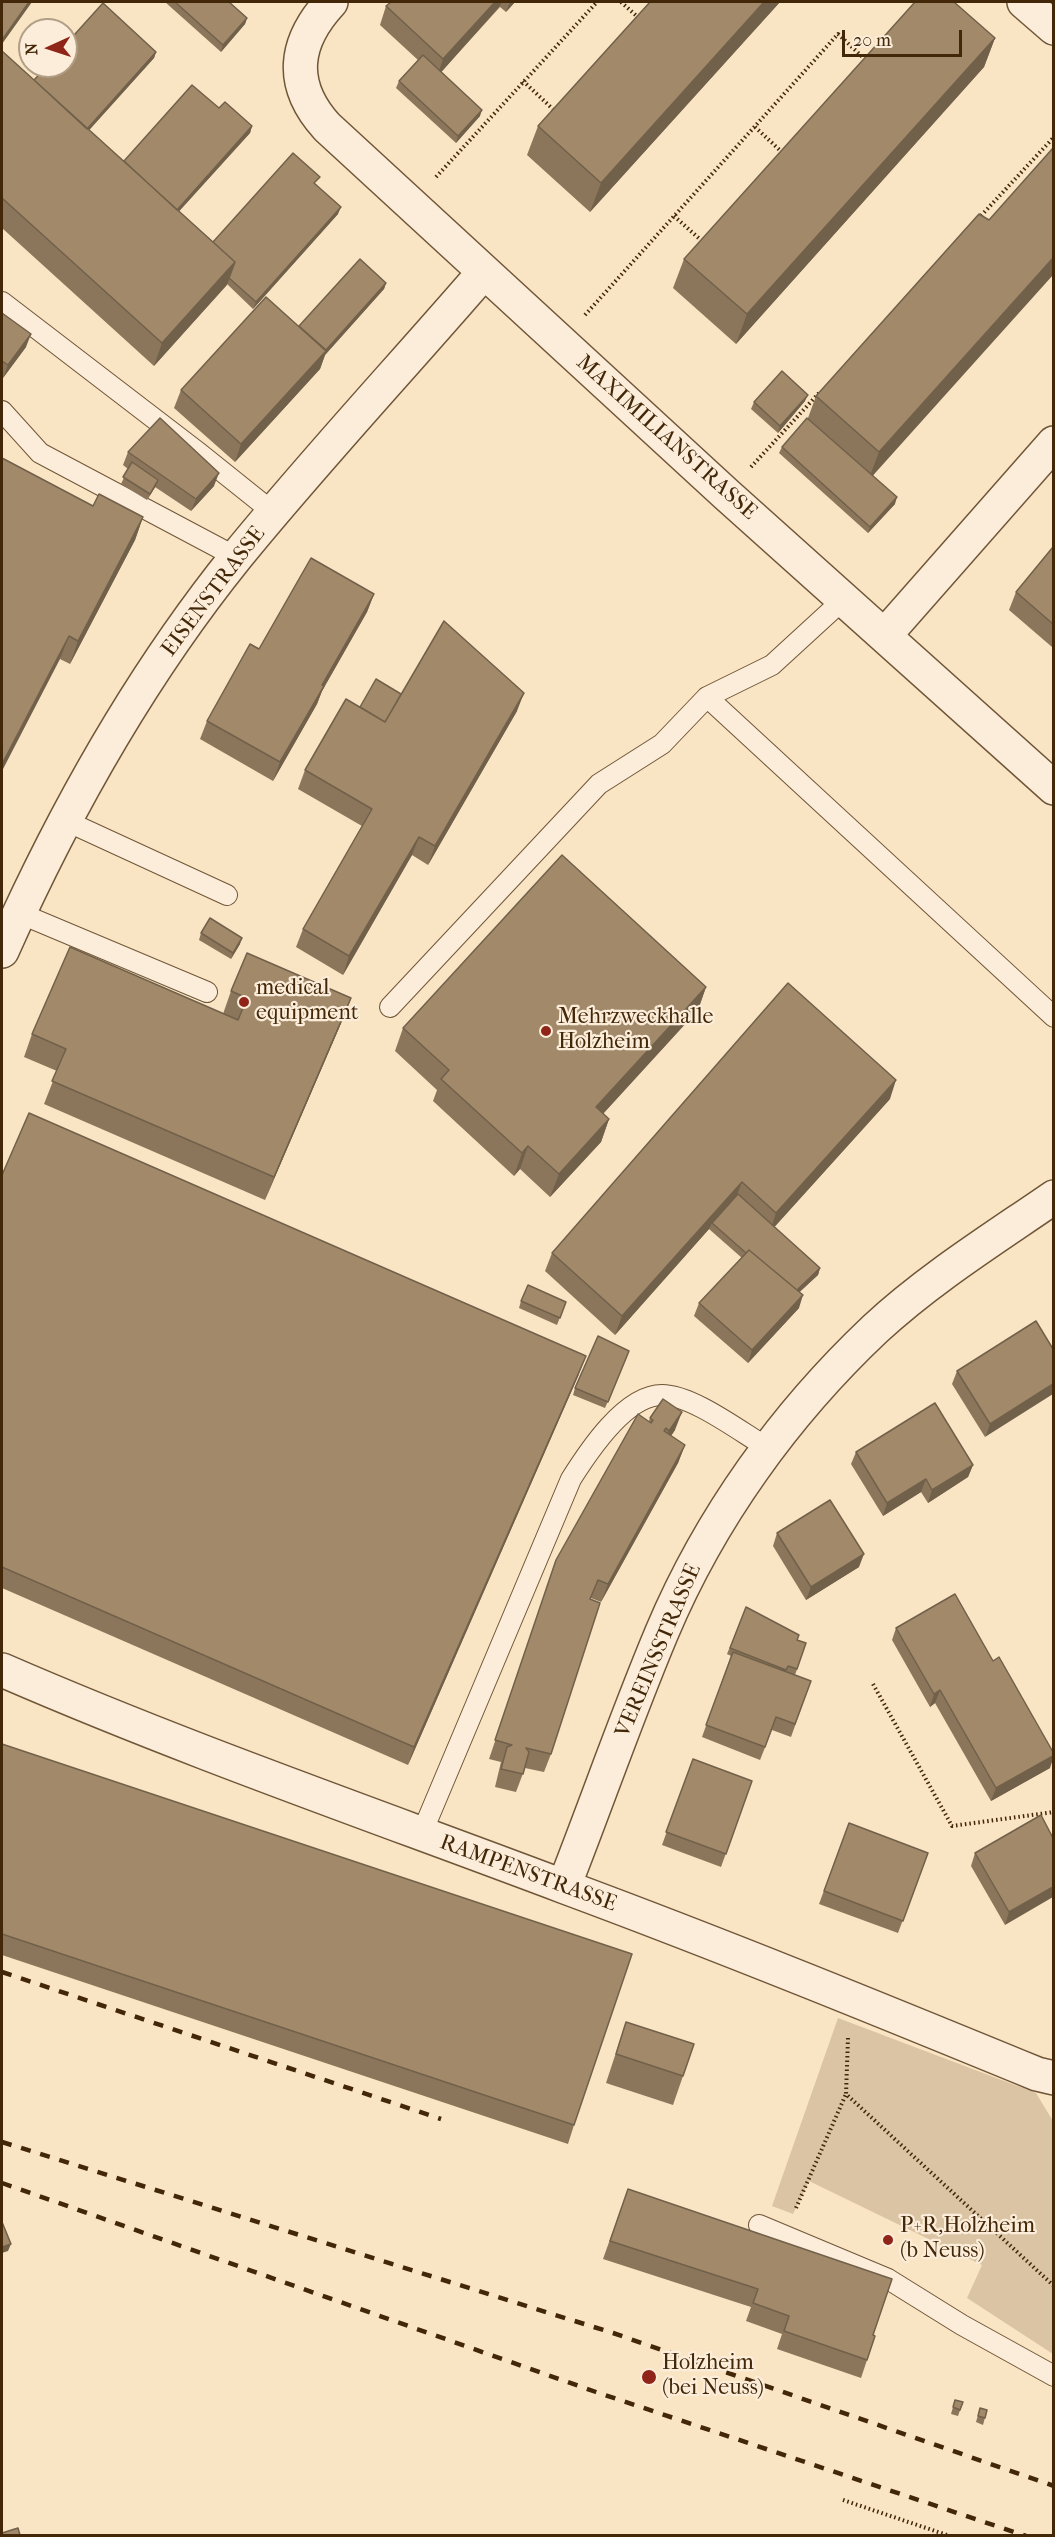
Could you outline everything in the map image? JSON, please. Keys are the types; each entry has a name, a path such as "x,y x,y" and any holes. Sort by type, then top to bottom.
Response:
{"street":[{"name":"MAXIMILIANSTRASSE","path":"331,2 318,16 305,39 299,72 308,101 317,116 726,494 1053,788"},
{"path":"1024,2 1053,28"},
{"name":"EISENSTRASSE","path":"2,951 64,820 144,685 236,557 484,272"},
{"path":"885,635 1053,443"},
{"name":"VEREINSSTRASSE","path":"564,1886 662,1631 695,1564 730,1505 768,1448 814,1391 876,1329 930,1283 1053,1197"},
{"name":"RAMPENSTRASSE","path":"2,1670 67,1698 421,1835 564,1886 858,2000 1037,2074 1053,2078"}],"lane":[{"path":"2,302 274,513"},
{"path":"2,411 39,453 236,557"},
{"path":"390,1007 599,784 662,744 707,697 772,665 844,599"},
{"path":"707,697 1053,1017"},
{"path":"64,820 227,895"},
{"path":"19,913 207,992"},
{"path":"421,1835 571,1479 593,1444 626,1412 644,1400 662,1395 680,1398 768,1448"},
{"path":"759,2225 888,2279 962,2325 1053,2376"}],"path":[{"path":"411,204 597,2"},
{"path":"621,2 645,24"},
{"path":"560,342 838,34 873,66"},
{"path":"524,81 562,117"},
{"path":"755,126 789,158"},
{"path":"970,228 1053,137"},
{"path":"1017,177 1024,184"},
{"path":"674,216 710,248"},
{"path":"726,494 820,391"},
{"path":"873,1684 952,1826 1053,1812"},
{"path":"785,2234 846,2094 848,2031 858,2000"},
{"path":"846,2094 1053,2286"},
{"path":"843,2500 950,2535"}],"shaded area":[{"path":"838,2018 1036,2093 1053,2121 1053,2354 967,2298 982,2265 809,2181 793,2214 772,2206"}],"building":[{"path":"2,2 29,2 2,40"},
{"path":"175,2 229,2 247,18 223,45"},
{"path":"391,2 495,2 443,59 386,6"},
{"path":"650,2 764,2 601,183 538,126"},
{"path":"915,2 954,2 995,38 747,314 684,259"},
{"path":"103,3 156,52 87,129 34,80 36,78 78,78 78,31"},
{"path":"2,51 18,65 18,78 32,78 235,262 162,343 2,198"},
{"path":"423,55 482,110 458,136 399,81"},
{"path":"192,85 219,108 225,102 252,126 177,210 124,161"},
{"path":"1053,148 1053,258 879,452 816,396 979,214 989,220"},
{"path":"293,153 320,177 314,183 341,207 256,302 229,278 235,262 213,242"},
{"path":"360,259 386,283 326,350 299,326"},
{"path":"266,297 326,351 241,444 181,390"},
{"path":"2,313 31,334 8,365 2,361"},
{"path":"782,371 808,395 780,426 754,402"},
{"path":"160,418 219,473 196,499 128,452"},
{"path":"807,418 897,497 870,527 782,447"},
{"path":"2,458 93,506 99,494 143,517 78,641 69,636 2,764"},
{"path":"132,462 158,480 150,494 123,477"},
{"path":"1053,547 1053,624 1016,592"},
{"path":"311,558 374,594 280,762 207,721 250,644 259,649"},
{"path":"444,621 524,693 435,846 419,837 349,956 303,929 372,809 305,770 346,699 385,722"},
{"path":"376,679 401,694 385,722 360,707"},
{"name":"Mehrzweckhalle Holzheim","path":"562,855 706,987 596,1107 609,1119 559,1174 528,1146 522,1153 441,1079 449,1070 403,1028"},
{"path":"210,918 242,938 233,953 201,933"},
{"path":"70,947 238,1020 247,998 231,991 247,953 351,998 274,1177 52,1081 66,1049 32,1034"},
{"path":"788,983 896,1080 776,1213 742,1182 622,1316 552,1253"},
{"path":"29,1113 586,1356 414,1747 2,1567 2,1175"},
{"path":"738,1194 820,1268 797,1290 749,1250 746,1253 712,1223"},
{"path":"749,1250 803,1295 752,1350 699,1303"},
{"path":"528,1285 566,1302 560,1318 521,1301"},
{"path":"1036,1321 1053,1349 1053,1384 990,1424 957,1371"},
{"path":"598,1336 629,1351 608,1402 575,1388"},
{"path":"663,1399 682,1412 669,1431 666,1428 664,1431 685,1445 608,1584 598,1580 590,1599 600,1603 551,1754 526,1748 529,1752 523,1774 501,1769 507,1747 512,1745 495,1740 556,1560 638,1414 651,1423 653,1420 650,1418"},
{"path":"935,1403 973,1465 932,1490 926,1479 887,1503 856,1452"},
{"path":"830,1500 864,1554 811,1587 777,1533"},
{"path":"955,1594 993,1661 999,1657 1053,1752 1053,1756 996,1788 940,1690 934,1694 896,1628"},
{"path":"746,1607 799,1635 797,1640 806,1643 797,1669 788,1666 786,1670 730,1648"},
{"path":"733,1652 811,1681 795,1724 776,1717 765,1747 706,1725"},
{"path":"2,1744 632,1954 574,2125 2,1934"},
{"path":"693,1759 752,1781 726,1854 666,1832"},
{"path":"1041,1815 1053,1838 1053,1887 1009,1912 975,1853"},
{"path":"849,1823 928,1853 903,1921 824,1891"},
{"path":"626,2022 694,2044 683,2076 616,2054"},
{"path":"628,2189 892,2279 867,2360 784,2331 789,2316 753,2303 758,2289 610,2241"},
{"path":"2,2222 11,2244 2,2247"},
{"path":"955,2400 963,2402 960,2410 953,2407"},
{"path":"980,2408 987,2410 985,2418 978,2416"},
{"path":"18,2528 20,2535 2,2535 2,2533"}],"railway":[{"path":"2,1972 441,2119"},
{"path":"2,2142 613,2333 1054,2486"},
{"path":"2,2183 596,2392 1026,2536"}],"place":[{"name":"medical equipment","path":"244,1002"},
{"name":"Mehrzweckhalle Holzheim","path":"546,1031"},
{"name":"P+R,Holzheim (b Neuss)","path":"888,2240"},
{"name":"Holzheim (bei Neuss)","path":"649,2377"}]}
